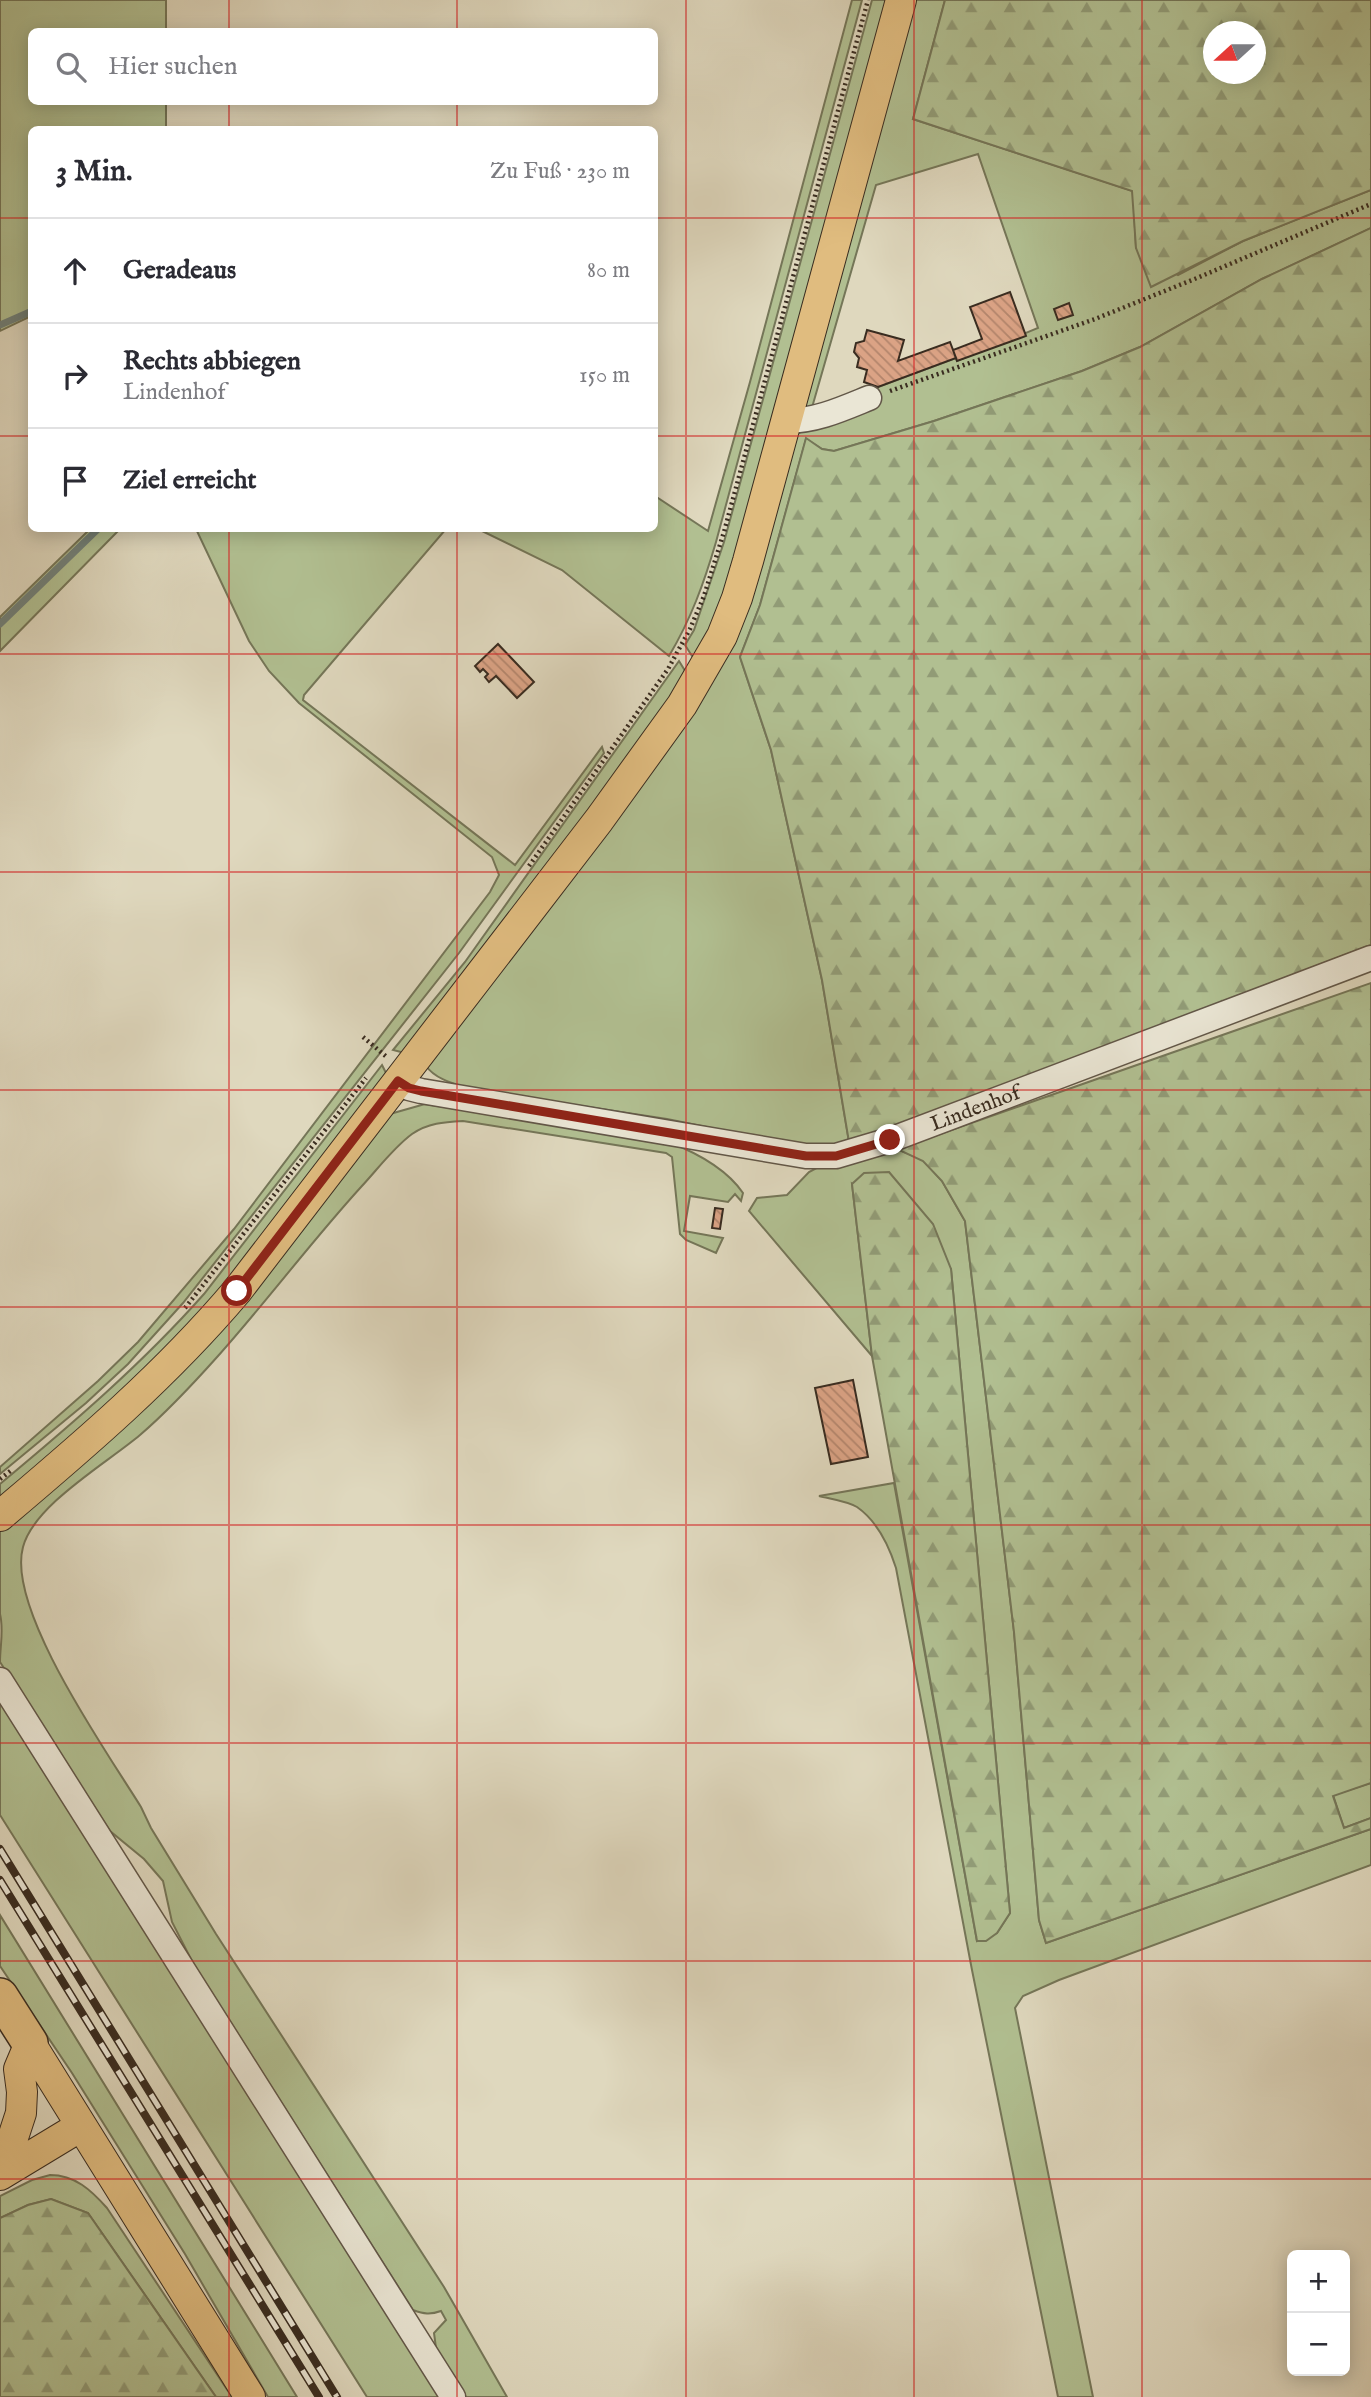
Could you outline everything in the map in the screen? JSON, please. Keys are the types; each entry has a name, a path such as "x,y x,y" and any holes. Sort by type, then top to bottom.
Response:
{"highway":[{"path":"0,1996 30,2043"}],"main road":[{"path":"0,1516 135,1399 212,1320 636,770 682,705 712,655 737,598 901,0"},
{"path":"30,2043 250,2397"},
{"path":"1,2174 21,2113 19,2069 30,2043"},
{"path":"1,2174 81,2126"}],"street":[{"path":"786,421 802,421 829,414 869,398"},
{"name":"Lindenhof","path":"398,1081 421,1091 806,1156 836,1156 890,1140 1371,958"},
{"path":"0,1679 453,2397"}],"path":[{"path":"525,870 668,669 704,596 724,532 868,0"},
{"path":"869,398 1095,319 1371,204"},
{"path":"384,1055 392,1045"},
{"path":"179,1315 367,1077"},
{"path":"0,1479 20,1462"}],"green space":[{"path":"0,0 166,0 166,28 28,28 28,105 166,105 166,126 28,126 28,317 0,331"},
{"path":"852,0 862,0 716,542 696,600 669,656 562,570 484,532 658,532 658,498 708,531"},
{"path":"872,0 889,0 727,592 697,655 692,656 685,645 694,630 724,542"},
{"path":"909,0 945,0 913,119 1133,191 1136,248 1178,275 1243,241 1371,190 1371,228 1262,279 1140,347 1082,371 934,421 834,451 822,449 806,439 760,605 740,657 771,750 822,980 849,1142 821,1147 787,1143 667,1119 471,1089 447,1081 426,1066 692,706 790,437 876,397 878,387 956,358 957,361 1038,328 978,154 876,185 811,411 800,404"},
{"path":"945,0 1371,0 1371,190 1243,241 1151,287 1136,248 1132,191 913,119"},
{"path":"1371,228 1371,945 849,1142 822,980 771,750 740,657 760,605 806,438 822,449 834,451 934,421 1082,371 1140,347 1262,279"},
{"path":"87,532 117,532 0,651 0,617"},
{"path":"197,532 443,532 304,695 303,700 515,865 602,747 604,753 459,953 183,1303 128,1364 86,1403 0,1474 0,1467 138,1342 234,1229 490,892 499,875 492,857 299,703 269,671 249,641"},
{"path":"679,661 687,674 669,704 405,1053 393,1050 465,962"},
{"path":"1371,983 1371,1783 1333,1796 1344,1828 1371,1818 1371,1829 1046,1943 1039,1920 1014,1632 965,1221 942,1181 923,1161 897,1149"},
{"path":"382,1065 388,1077 186,1332 0,1502 0,1484 131,1369 204,1294"},
{"path":"425,1104 669,1142 700,1156 728,1176 743,1193 741,1201 735,1194 728,1202 690,1196 684,1231 723,1238 716,1253 686,1240 680,1234 672,1157 666,1153 463,1121 436,1124 418,1130 385,1159 180,1397 140,1435 73,1486 41,1516 23,1547 22,1574 29,1606 44,1642 84,1717 216,1934 444,2287 507,2397 466,2397 436,2348 434,2333 446,2320 441,2311 427,2314 413,2310 194,1965 172,1922 163,1881 144,1859 110,1831 0,1662 0,1529 383,1116"},
{"path":"897,1149 923,1160 942,1181 965,1221 1014,1632 1039,1920 1046,1943 1371,1829 1371,1865 1059,1980 1023,1996 1015,2008 1093,2397 1058,2397 972,1970 896,1568 890,1551 871,1519 849,1503 819,1496 894,1483 977,1941 997,1933 1010,1913 951,1269 852,1184 872,1356 749,1211 757,1198 787,1195 809,1172 824,1164"},
{"path":"889,1172 933,1224 951,1269 1010,1913 997,1933 986,1941 977,1941 872,1356 852,1184 864,1173"},
{"path":"0,1695 446,2397 367,2397 0,1815"},
{"path":"1371,1783 1371,1818 1344,1828 1333,1795"},
{"path":"0,1915 297,2397 268,2397 185,2254 72,2073 0,1966"},
{"path":"50,2175 67,2178 82,2185 107,2208 232,2397 216,2397 88,2213 51,2199 28,2205 0,2218 0,2196 32,2180"},
{"path":"51,2199 88,2213 216,2397 0,2397 0,2218 28,2205"}],"building":[{"path":"1010,292 1026,336 957,361 953,350 982,339 970,307"},
{"path":"1069,303 1073,315 1058,320 1054,309"},
{"path":"867,330 904,340 898,361 950,342 956,358 878,387 864,382 867,370 857,367 859,358 854,352 856,343 864,341"},
{"path":"498,644 534,682 517,698 496,676 489,682 485,677 488,674 483,669 480,672 475,666"},
{"path":"715,1208 723,1209 720,1229 712,1228"},
{"path":"853,1380 868,1457 831,1464 815,1388"}],"waterway":[{"path":"0,325 28,313"},
{"path":"0,624 95,532"}],"railway":[{"path":"0,1849 337,2397"},
{"path":"0,1880 319,2397"}],"route":[{"path":"237,1291 398,1081 421,1091 806,1156 836,1156 890,1140"}]}
